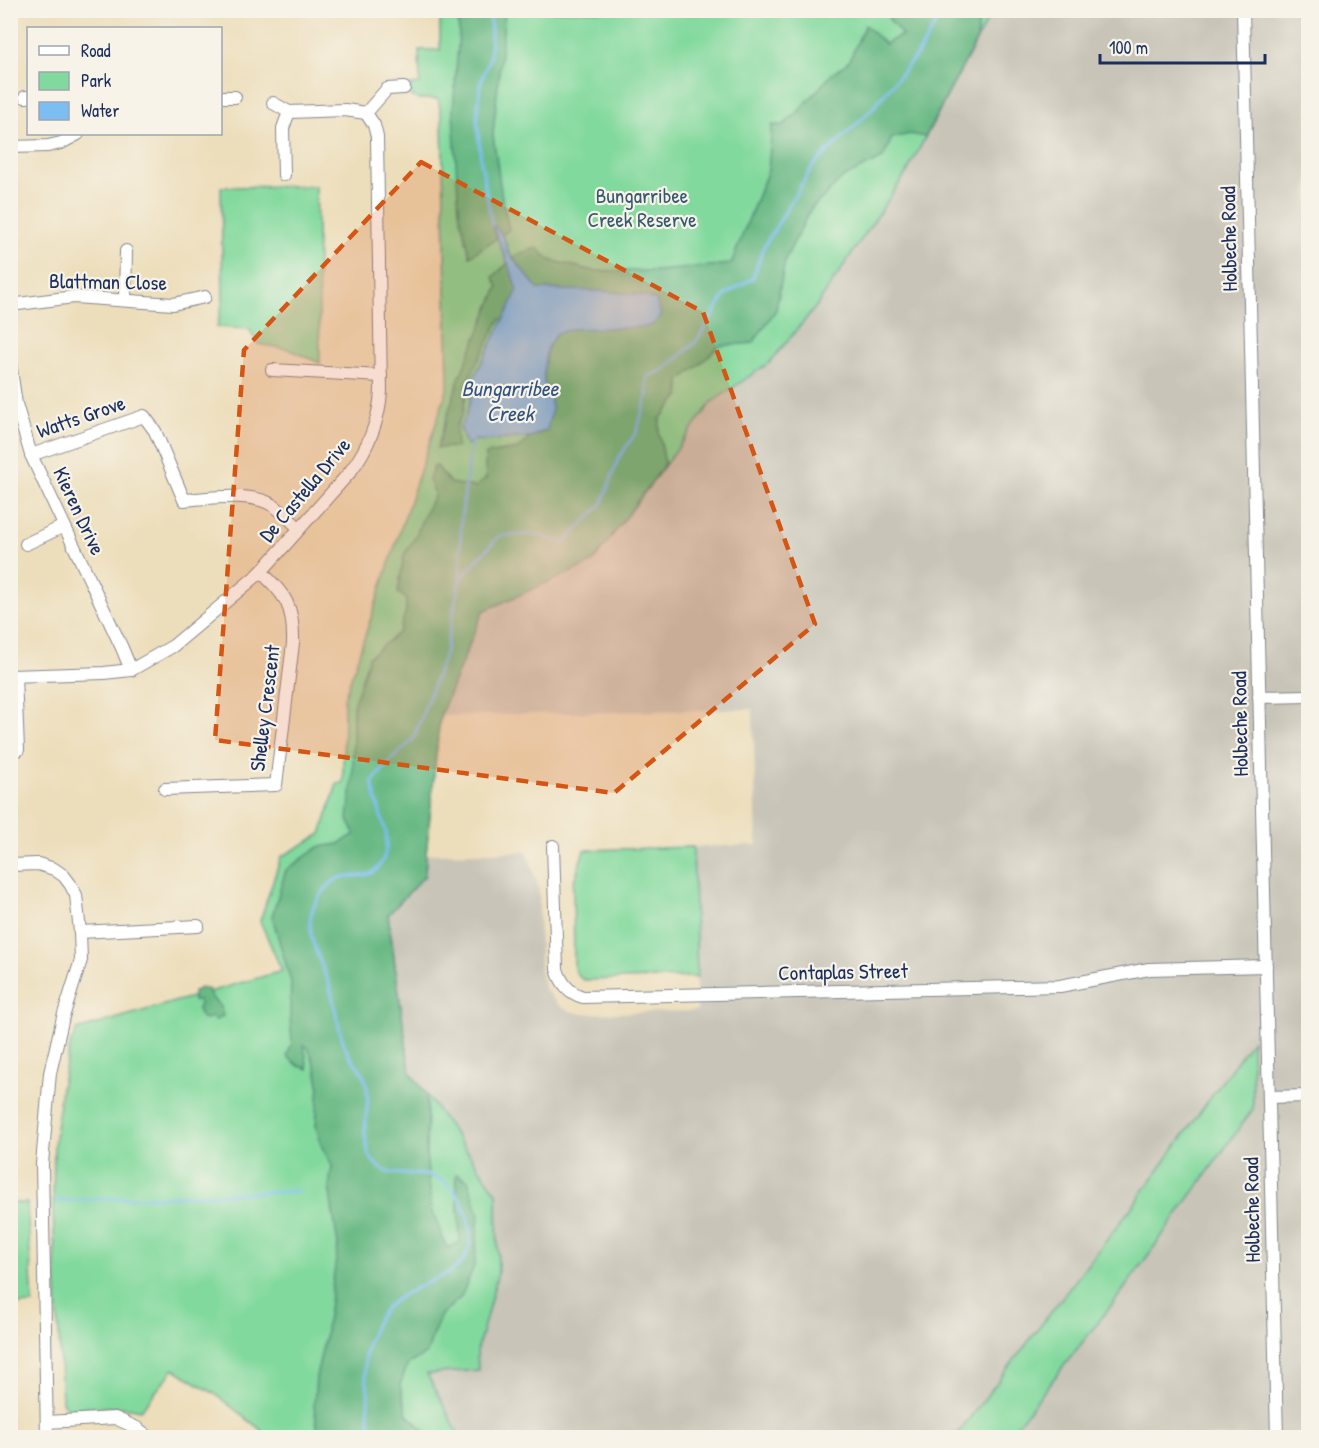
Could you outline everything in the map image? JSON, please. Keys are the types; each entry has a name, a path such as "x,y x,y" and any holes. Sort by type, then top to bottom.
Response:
{"street":[{"name":"Holbeche Road","path":"1243,10 1277,1437"},
{"path":"273,103 289,112 345,110 366,113 387,89 405,88"},
{"path":"222,97 235,97"},
{"path":"284,176 283,128 289,112"},
{"name":"De Castella Drive","path":"13,676 131,670 172,646 261,572 350,472 365,450 378,414 381,391 377,137 374,125 366,113"},
{"path":"10,147 48,146 76,135"},
{"path":"125,300 126,251"},
{"name":"Blattman Close","path":"10,305 74,297 173,304 204,297"},
{"name":"Kieren Drive","path":"10,363 16,404 31,455 131,670"},
{"path":"272,370 381,376"},
{"name":"Watts Grove","path":"31,455 144,416 155,431 184,500 239,496 261,500 273,505 299,528"},
{"path":"26,544 64,526"},
{"name":"Shelley Crescent","path":"165,789 276,785 294,626 290,606 278,588 261,572"},
{"path":"13,676 18,750"},
{"path":"1259,697 1308,696"},
{"name":"Contaplas Street","path":"553,846 557,969 560,978 569,990 583,997 1060,986 1149,969 1266,966"},
{"path":"10,865 39,864 54,869 64,876 76,895 81,932 81,960 63,1017 50,1073 42,1164 47,1437"},
{"path":"81,932 198,926"},
{"path":"1269,1097 1308,1096"},
{"path":"47,1422 115,1418 150,1437"}],"highlighted area":[{"path":"421,162 703,312 815,624 614,793 215,740 244,350"}],"shaded area":[{"path":"992,11 1308,11 1308,1437 1008,1437 1121,1293 1253,1109 1252,1040 1132,1207 955,1437 460,1437 426,1374 478,1369 477,1352 498,1273 497,1193 410,1072 388,915 425,875 426,854 527,852 539,889 540,971 545,989 560,1006 581,1014 697,1011 693,847 757,845 753,709 440,716 483,611 592,563 712,402 770,362 815,308 907,172"}],"green space":[{"name":"Bungarribee Creek Reserve","path":"440,11 992,11 907,172 815,308 770,362 712,402 592,563 483,611 440,716 425,875 388,915 410,1072 497,1193 498,1273 477,1351 478,1370 427,1374 460,1437 270,1437 215,1394 174,1369 141,1410 113,1407 67,1409 62,1402 53,1212 54,1146 61,1087 71,1042 77,1030 282,971 260,921 281,857 321,834 337,784 343,783 344,699 447,390 442,118 438,99 412,97 410,85 420,84 419,50 440,50"},
{"path":"457,11 505,11 493,135 509,230 470,256 459,211 453,111 459,33"},
{"path":"892,11 981,11 977,39 925,137 910,134 892,138 883,158 844,177 810,210 785,260 776,310 753,343 719,346 680,380 680,395 660,419 659,432 665,464 592,563 483,611 440,716 425,875 388,915 410,1072 426,1094 426,1153 432,1210 447,1248 460,1242 456,1174 468,1180 479,1214 475,1264 461,1297 441,1315 427,1353 408,1364 400,1385 407,1414 431,1437 319,1438 314,1407 316,1376 325,1337 338,1245 329,1187 332,1166 322,1147 316,1126 319,1084 316,1068 308,1048 304,1045 308,1069 299,1066 287,1056 292,1043 291,982 272,916 286,870 319,847 339,844 355,834 348,820 353,775 353,706 369,657 399,632 406,611 406,598 398,593 404,555 416,536 435,494 429,480 433,468 437,466 450,483 475,487 486,479 486,454 518,449 531,437 547,430 550,395 544,383 544,367 547,348 526,325 500,319 469,378 463,413 456,427 457,447 437,448 460,376 498,287 493,277 518,254 537,248 550,260 594,271 658,271 731,264 768,170 772,125 783,125 831,75 849,61 865,25 885,44 902,35 888,18"},
{"path":"316,186 320,363 288,349 258,344 249,329 217,327 223,301 221,187"},
{"path":"693,847 697,977 584,980 580,977 574,965 573,884 584,850"},
{"path":"200,988 208,989 211,997 220,1006 223,1016 216,1020 212,1017 202,1018 198,1009 200,1003 198,1000 193,1001 193,993"},
{"path":"1252,1040 1253,1109 1121,1293 1008,1437 955,1437 1132,1207"},
{"path":"11,1203 27,1203 33,1304 11,1305"}],"water":[{"name":"Bungarribee Creek","path":"491,223 505,240 508,252 538,289 641,295 656,300 661,315 654,324 646,327 573,329 557,333 547,348 544,367 544,383 550,395 552,410 547,430 531,437 476,440 466,445 460,427 466,416 473,379 517,291"}],"waterway":[{"path":"489,10 490,57 480,84 477,119 481,162 492,225"},
{"name":"Bungarribee Creek","path":"377,1438 371,1428 365,1366 367,1346 375,1325 382,1312 396,1300 457,1267 467,1253 470,1232 459,1198 444,1182 426,1175 386,1171 379,1168 370,1157 365,1133 367,1086 364,1075 348,1053 342,1037 330,987 312,938 310,922 313,909 326,888 337,879 372,873 383,859 386,833 372,782 413,740 445,653 460,579 499,536 536,534 564,543 602,504 619,457 636,433 647,397 647,377 665,369 696,342 726,294 753,278 763,248 813,166 872,109 919,52 944,10"},
{"path":"460,579 461,519 472,439"},
{"path":"56,1201 300,1191"}]}
